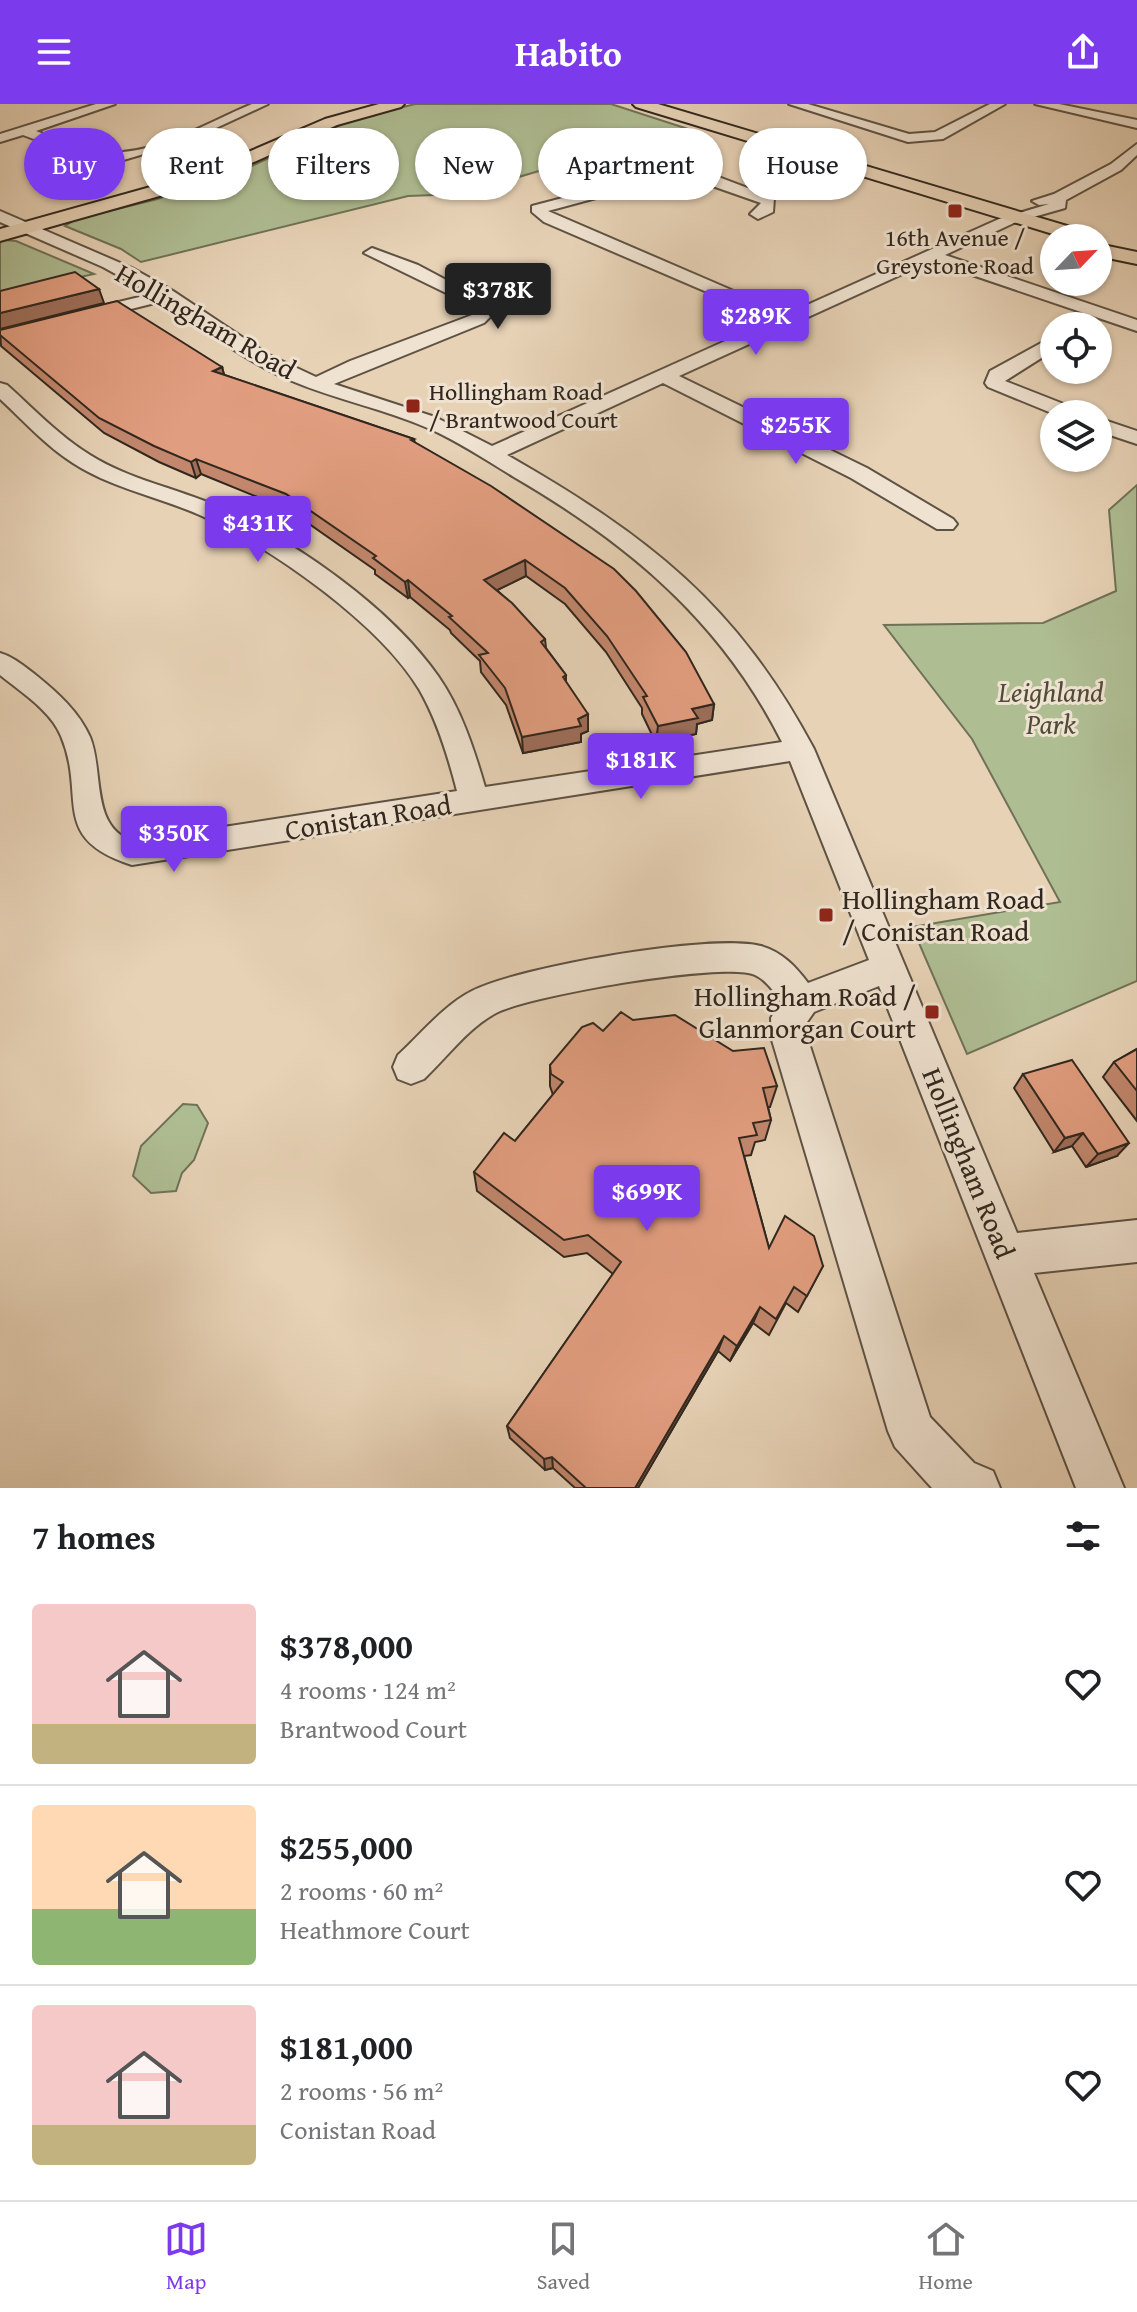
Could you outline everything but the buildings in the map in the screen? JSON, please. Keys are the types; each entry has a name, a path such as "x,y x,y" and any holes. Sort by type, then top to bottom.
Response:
{"main road":[{"path":"0,235 203,178 331,122 396,104"},
{"path":"641,104 922,190 942,192 1040,231"},
{"path":"1011,219 1040,226"},
{"path":"1112,250 1137,258"}],"street":[{"path":"34,128 109,104"},
{"path":"125,156 262,104"},
{"path":"795,104 908,138 938,136 999,104"},
{"path":"1041,104 1137,124"},
{"path":"0,138 24,131"},
{"path":"491,454 1011,219 1060,205 1058,198 1116,167 1137,148"},
{"path":"1116,167 1137,171"},
{"path":"758,214 768,209 769,201 695,173 681,171 537,209 549,219 787,320"},
{"name":"Hollingham Road","path":"0,216 118,267 167,295 268,362 429,421 491,454 608,524 694,595 727,630 759,671 782,708 800,749 1100,1488"},
{"path":"320,383 357,365 478,319 490,308 412,268 372,253"},
{"path":"930,255 1095,312"},
{"path":"76,318 167,295"},
{"path":"1112,318 1137,326"},
{"path":"1040,350 997,375 995,383 1040,403"},
{"path":"663,376 859,473 945,524"},
{"path":"0,389 68,451 93,467 210,511 291,557 397,644 427,680 444,713 463,757 474,801"},
{"path":"1112,429 1137,438"},
{"name":"Conistan Road","path":"0,662 45,699 76,736 92,823 114,849 132,853 800,749"},
{"path":"411,1067 484,1001 535,985 720,957 757,960 776,970 802,1001"},
{"path":"890,967 802,1001 789,1018 790,1040 911,1431 957,1480 976,1488"},
{"path":"1006,1255 1137,1241"}],"green space":[{"path":"415,104 611,104 685,128 538,128 538,171 522,176 522,128 415,128 415,196 399,198 399,128 334,128 349,121"},
{"path":"268,158 268,200 392,200 141,262 121,249 65,226 76,219 154,200 252,200 252,166"},
{"path":"16,241 94,274 0,295 0,242"},
{"name":"Leighland Park","path":"1137,485 1137,981 967,1054 912,927 1060,902 972,739 884,625 1043,623 1116,591 1109,510"},
{"path":"183,1104 197,1105 208,1123 194,1160 182,1173 176,1191 151,1193 133,1176 141,1146"}],"place":[{"name":"16th Avenue / Greystone Road","path":"955,211"},
{"name":"Hollingham Road / Brantwood Court","path":"413,406"},
{"name":"Hollingham Road / Conistan Road","path":"826,915"},
{"name":"Hollingham Road / Glanmorgan Court","path":"932,1012"}]}
